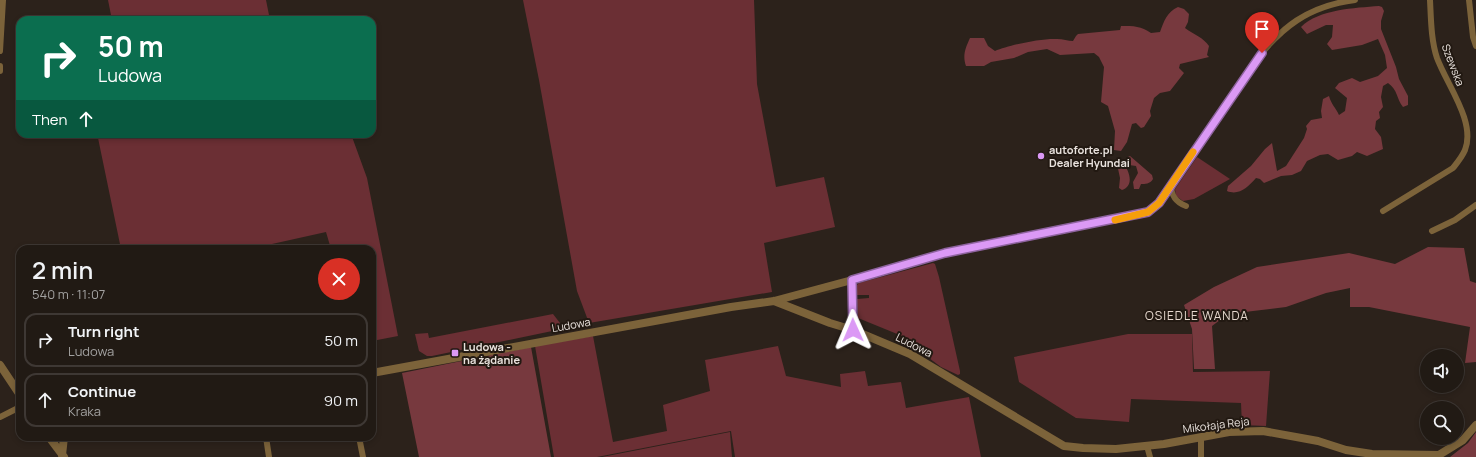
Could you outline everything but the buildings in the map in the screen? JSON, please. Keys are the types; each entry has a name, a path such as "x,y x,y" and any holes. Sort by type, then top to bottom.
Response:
{"street":[{"path":"0,51 3,0"},
{"name":"Ludowa","path":"376,372 731,307 774,301 945,253 1148,212 1159,203 1249,70 1270,43 1292,23 1306,15 1332,4 1355,0"},
{"name":"Szewska","path":"1383,211 1453,168 1461,159 1465,150 1468,134 1467,125 1437,57 1432,33 1430,0"},
{"path":"1469,0 1473,37 1476,46"},
{"path":"1171,184 1171,190 1175,199 1186,206"},
{"path":"1432,231 1455,220 1476,206"},
{"path":"852,280 853,330"},
{"name":"Ludowa","path":"774,301 830,323 853,330 910,354 963,385"},
{"path":"0,365 16,389"},
{"name":"Mikołaja Reja","path":"963,385 1064,446 1083,448 1116,449 1147,446 1228,432 1263,431 1318,441 1346,450 1372,454 1438,456 1463,440 1476,425"},
{"path":"0,417 16,409"},
{"path":"1201,437 1201,457"},
{"path":"52,441 63,456"},
{"path":"63,456 64,441"},
{"path":"267,441 269,457"},
{"path":"360,441 363,457"},
{"path":"1147,446 1150,457"}],"shaded area":[{"path":"108,0 266,0 269,16 111,16"},
{"path":"523,0 754,0 757,84 776,187 824,177 835,227 764,243 772,292 589,323 577,291"},
{"path":"1379,6 1382,7 1384,11 1381,21 1381,29 1396,67 1399,79 1408,96 1408,105 1403,107 1391,86 1388,83 1383,86 1381,97 1383,107 1379,112 1380,118 1376,121 1375,129 1381,137 1383,149 1367,156 1357,152 1352,156 1338,160 1328,154 1320,155 1307,161 1301,171 1292,175 1281,176 1264,183 1260,179 1256,178 1243,190 1235,192 1227,191 1228,186 1251,166 1272,143 1277,171 1286,166 1304,138 1307,129 1306,126 1311,120 1322,118 1321,111 1323,99 1329,96 1339,115 1345,111 1347,98 1335,88 1339,83 1352,78 1360,82 1378,76 1387,68 1385,55 1378,39 1362,45 1332,50 1327,44 1332,37 1333,25 1326,25 1307,34 1301,27 1317,16 1338,10"},
{"path":"1178,7 1184,9 1189,14 1188,22 1185,28 1201,38 1209,46 1207,55 1209,57 1180,64 1179,68 1184,73 1170,91 1160,93 1154,98 1150,111 1151,116 1144,127 1141,128 1136,123 1132,124 1127,142 1121,151 1114,150 1115,131 1108,106 1101,102 1104,67 1099,57 1094,53 1060,55 1047,49 1028,52 1014,58 991,62 984,66 966,66 964,58 965,51 970,38 984,38 988,46 995,51 1017,44 1034,41 1059,39 1073,41 1078,34 1120,30 1121,26 1137,27 1151,33 1160,32 1171,11"},
{"path":"98,138 352,138 367,178 398,336 376,340 376,245 330,245 326,232 268,245 120,245"},
{"path":"1130,156 1152,175 1152,181 1141,184 1139,189 1134,189 1133,182 1138,173 1136,166 1129,165 1128,163 1128,157"},
{"path":"1197,157 1230,179 1194,199 1183,201 1176,196 1175,189"},
{"path":"1123,162 1130,178 1126,188 1122,190 1119,188 1120,178 1117,164"},
{"path":"1428,247 1464,248 1470,281 1476,283 1476,362 1465,363 1470,327 1369,307 1350,307 1350,288 1326,293 1286,307 1228,314 1212,326 1215,369 1194,369 1192,329 1184,305 1214,287 1257,267 1349,253 1395,264"},
{"path":"933,263 935,264 939,277 960,371 960,374 958,375 941,367 929,358 930,352 907,343 907,338 858,318 857,299 869,298 869,295 856,295 856,286 859,283"},
{"path":"553,314 560,323 557,330 432,356 427,356 419,351 415,334 428,333 429,338"},
{"path":"1128,334 1192,334 1193,372 1270,371 1266,426 1242,425 1241,403 1131,399 1129,422 1076,418 1019,382 1014,357"},
{"path":"593,336 613,442 667,431 663,405 710,391 705,360 778,346 786,376 841,387 840,374 865,371 868,386 901,382 906,408 969,397 981,457 735,457 731,431 597,457 554,457 535,346"},
{"path":"531,347 551,457 419,457 402,373"},
{"path":"730,432 732,457 602,457"},
{"path":"1476,432 1476,457 1450,457 1468,443"}],"slow traffic":[{"path":"1115,220 1148,212 1159,203 1193,152"}],"place":[{"name":"autoforte.pl Dealer Hyundai","path":"1041,156"},
{"name":"Ludowa - na żądanie","path":"455,353"}],"district":[{"name":"OSIEDLE WANDA","path":"1197,316"}],"route":[{"path":"853,330 852,280 945,253 1148,212 1159,203 1262,53"}]}
